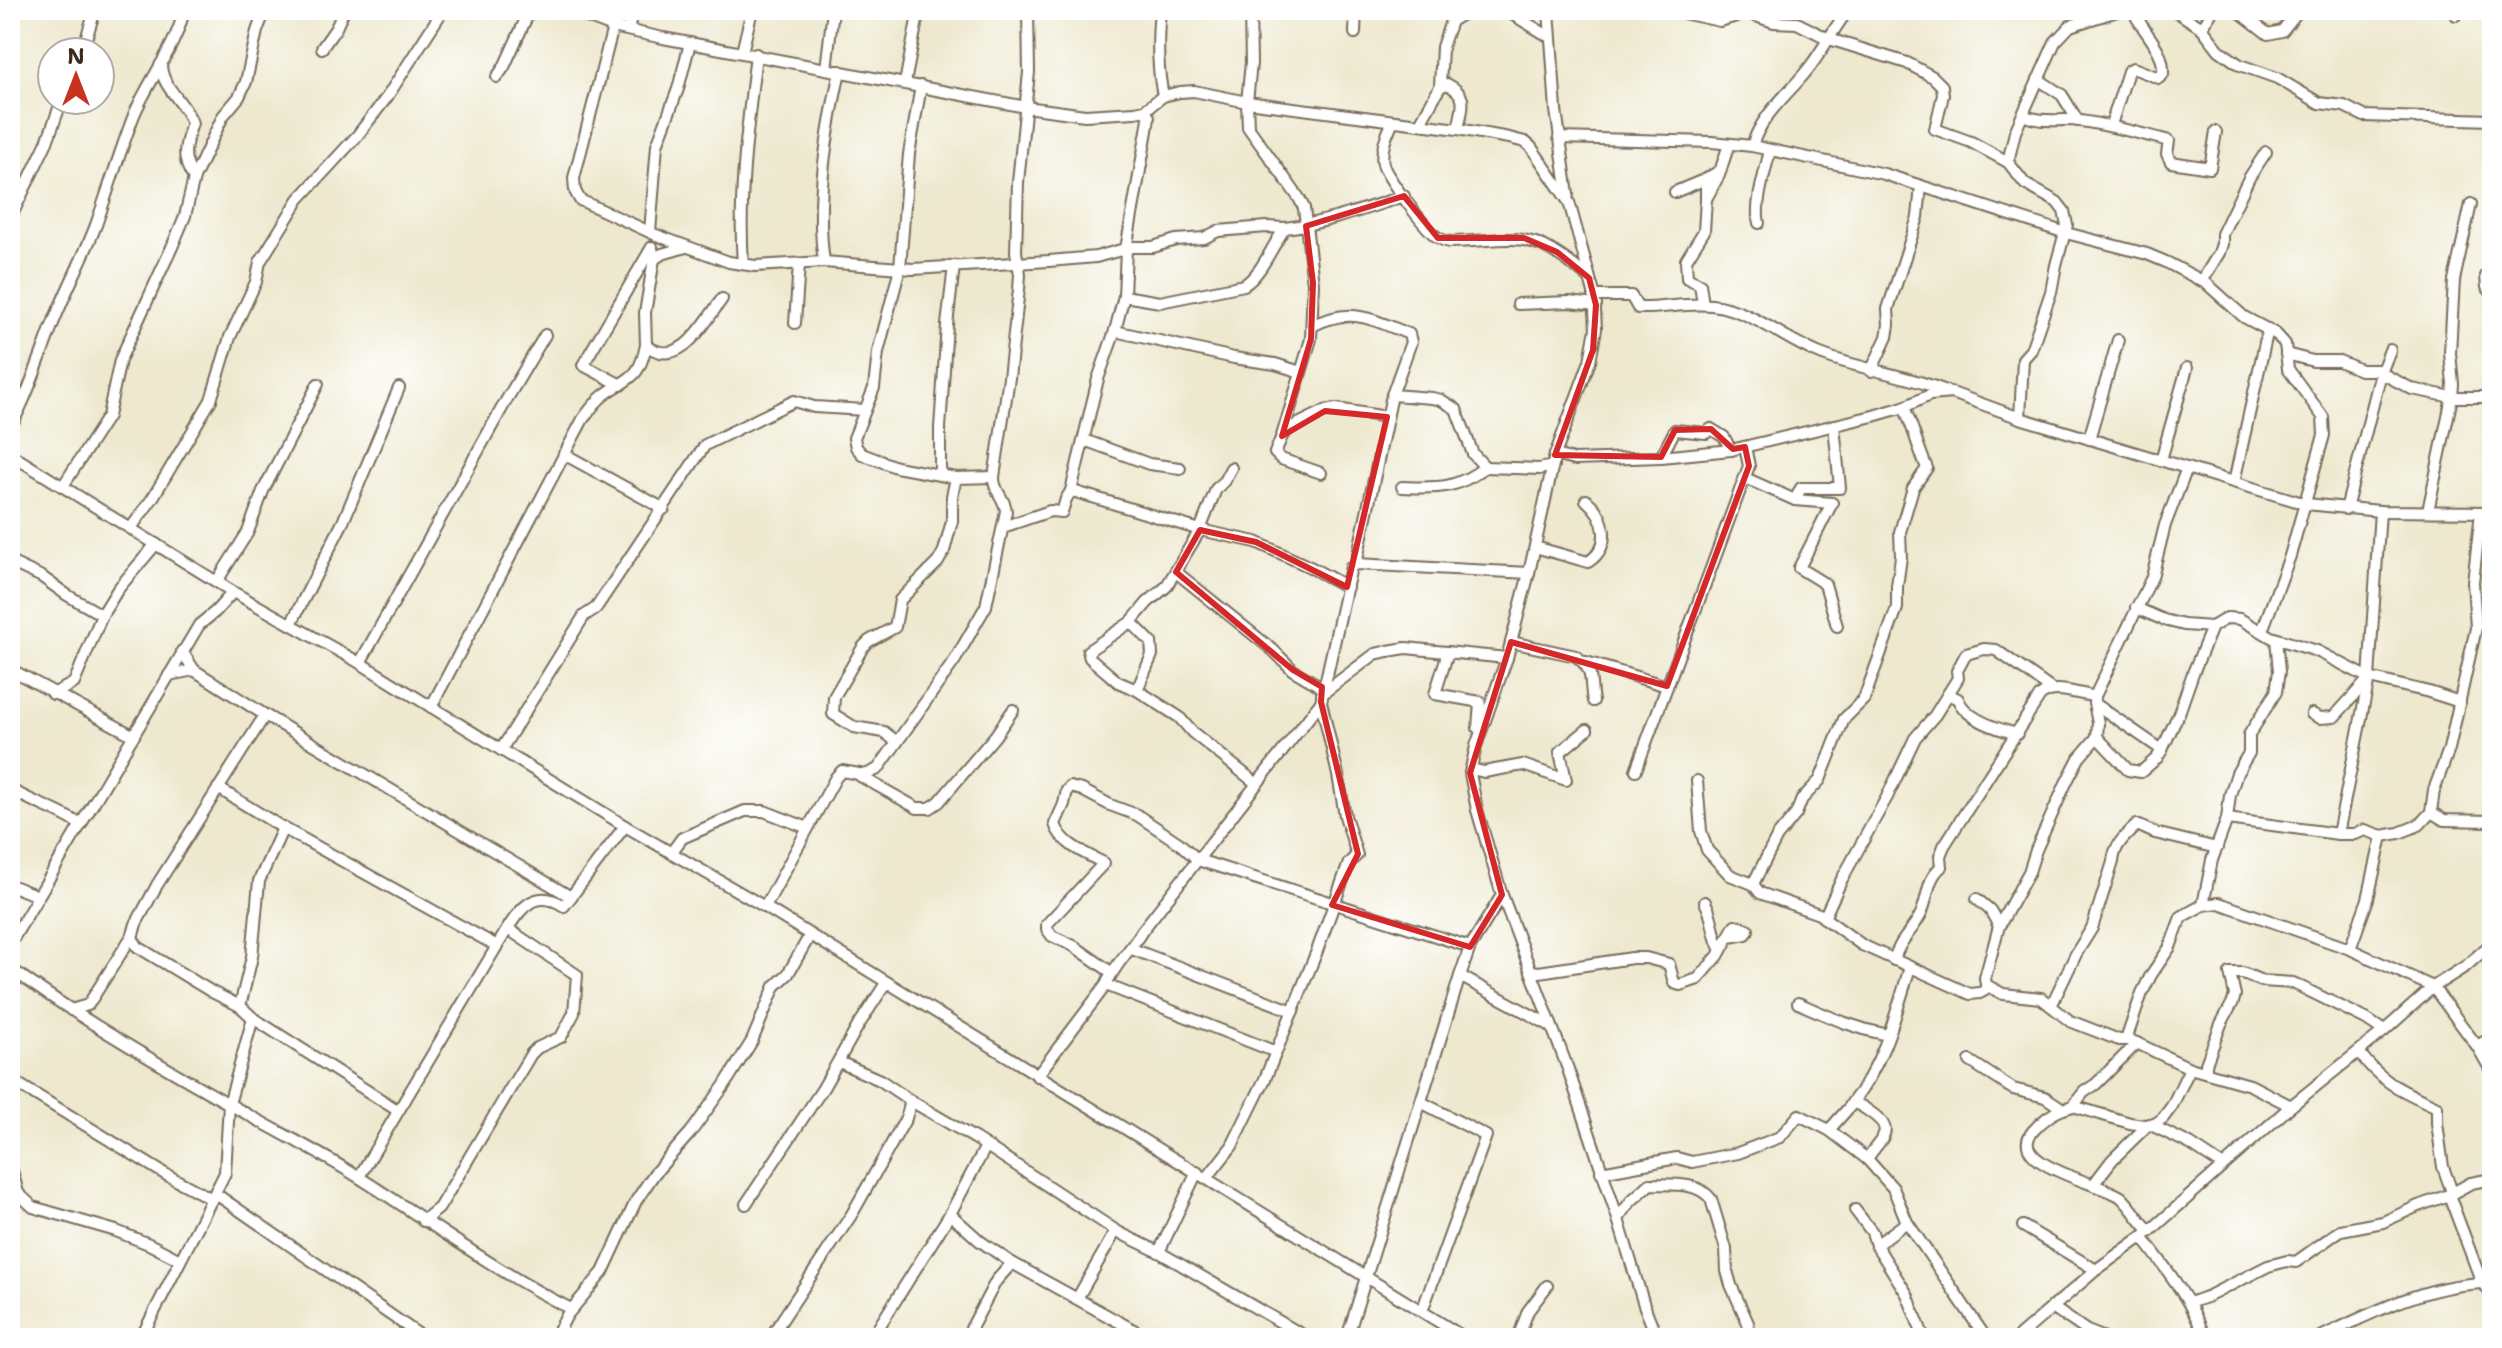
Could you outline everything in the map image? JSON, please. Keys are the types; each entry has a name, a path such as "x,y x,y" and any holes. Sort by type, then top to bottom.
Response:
{"street":[{"path":"87,36 95,10"},
{"path":"10,428 32,383 52,327 95,227 113,169 141,99 178,32 184,10"},
{"path":"63,486 108,416 120,360 185,216 194,178 207,147 246,82 265,10"},
{"path":"322,48 344,10"},
{"path":"131,528 177,460 211,400 230,337 256,282 260,262 299,199 357,136 387,97 443,10"},
{"path":"497,77 530,10"},
{"path":"569,10 613,27 690,43 1026,107 1085,115 1145,110 1163,96 1194,91 1247,102 1458,129 1525,142 1569,202"},
{"path":"628,30 633,10"},
{"path":"742,52 752,10"},
{"path":"826,69 833,10"},
{"path":"905,83 919,10"},
{"path":"765,907 836,777 842,771 865,775 878,769 955,660 986,606 1006,511 993,486 1019,289 1018,182 1029,72 1028,10"},
{"path":"1160,10 1157,48 1163,96"},
{"path":"1250,10 1248,127 1304,208 1313,283 1308,352 1275,453 1281,459 1321,473"},
{"path":"1355,33 1356,10"},
{"path":"1420,123 1440,87 1442,47 1449,16 1470,10"},
{"path":"1505,10 1550,37"},
{"path":"1476,746 1507,658 1554,460 1593,350 1596,329 1595,301 1569,202 1559,138 1549,10"},
{"path":"1669,10 1720,21 1741,12 1774,22 1797,23 1829,39 1907,63 1933,77 1942,86 1943,95 1935,129 1971,142 2008,162 2025,184 2057,202 2064,211 2066,233 2044,316 2031,350 2023,359 2020,418"},
{"path":"1752,146 1756,131 1798,82 1848,10"},
{"path":"2008,162 2015,132 2055,42 2070,26 2120,10"},
{"path":"2111,125 2128,71 2133,68 2159,78 2163,74 2164,68 2153,40 2139,26 2133,10"},
{"path":"2174,10 2202,28 2219,50 2240,65 2277,78 2319,103 2344,106 2364,116 2492,120"},
{"path":"2202,28 2213,10"},
{"path":"2237,10 2268,34 2282,31 2299,10"},
{"path":"613,27 574,178 575,191 580,200 653,234 729,262 755,266 824,262 900,268 1096,257 1176,240 1204,238 1218,231 1306,226 1349,216 1362,208 1404,196"},
{"path":"431,707 583,419 601,397 621,385 642,365 646,345 645,313 654,259 657,145 678,89 690,43"},
{"path":"743,264 745,136 756,54"},
{"path":"161,62 162,79 182,103 207,147"},
{"path":"824,262 821,215 825,156 829,119 840,71"},
{"path":"2038,79 2062,95 2078,121"},
{"path":"1440,87 1447,84 1460,92 1463,101 1458,129"},
{"path":"921,86 909,154 900,268 878,352 874,388 854,438 862,454 896,467 956,478 994,477"},
{"path":"2029,101 2043,121"},
{"path":"1003,527 1050,511 1062,512 1071,491 1098,379 1124,296 1126,249 1149,117 1145,110"},
{"path":"2023,115 2034,120 2111,125 2169,141 2167,154 2171,162 2210,168 2216,132"},
{"path":"10,219 56,116"},
{"path":"1393,121 1382,154 1383,167 1438,238 1449,242 1524,238 1557,252 1589,278"},
{"path":"192,123 184,149 194,178"},
{"path":"1559,138 1752,146 1884,174 2066,233 2147,254 2202,281 2244,317 2276,334 2285,344 2288,369 2323,417 2324,435 2306,504 2262,631"},
{"path":"1706,199 1721,170 1729,144"},
{"path":"1759,223 1757,215 1770,150"},
{"path":"2202,281 2219,253 2222,234 2249,178 2266,152"},
{"path":"1675,192 1721,170"},
{"path":"1703,304 1700,284 1687,278 1686,260 1704,231 1706,179"},
{"path":"1871,371 1887,337 1888,309 1918,217 1921,186"},
{"path":"2428,511 2452,397 2450,353 2454,280 2471,204"},
{"path":"1124,296 1160,302 1244,285 1254,279 1285,228"},
{"path":"621,385 583,365 652,247"},
{"path":"654,259 687,247"},
{"path":"795,323 799,264"},
{"path":"940,475 940,428 954,266"},
{"path":"2486,276 2487,287 2492,293"},
{"path":"1518,304 1595,301 1631,296 1638,308 1703,304 1726,308 1755,319 1819,354 1871,371 1932,385 2020,418 2306,504 2380,511 2487,512 2473,582 2476,628 2449,749 2434,790 2431,812 2419,825 2382,836 2365,830 2355,834 2338,834 2227,819"},
{"path":"646,345 661,353 674,353 684,346 722,299"},
{"path":"1312,326 1341,314 1382,323 1409,334 1411,342 1392,395 1356,564"},
{"path":"2234,482 2268,329"},
{"path":"1115,331 1301,372"},
{"path":"360,663 545,335"},
{"path":"2089,439 2118,340"},
{"path":"2346,509 2390,350"},
{"path":"2286,354 2313,361 2339,361 2361,370 2382,371 2412,389 2452,397 2492,397"},
{"path":"2161,460 2187,368"},
{"path":"217,581 248,532 263,491 318,384"},
{"path":"291,624 343,522 399,388"},
{"path":"1402,487 1445,488 1467,480 1485,467 1539,469 1554,460 1661,457 1731,450 1904,407 1930,395 1952,393"},
{"path":"1392,395 1432,398 1456,409 1473,454 1485,467"},
{"path":"501,750 584,616 596,608 705,445 794,401 814,407 865,410"},
{"path":"1753,884 1777,837 1796,814 1802,799 1820,780 1844,719 1864,699 1897,608 1900,532 1913,488 1927,468 1904,407"},
{"path":"1282,436 1288,429 1336,409 1387,417"},
{"path":"1795,500 1801,488 1840,488 1834,425"},
{"path":"1661,457 1675,430 1706,433 1711,429 1724,437 1731,450"},
{"path":"1084,440 1149,464 1180,468"},
{"path":"1636,770 1745,478 1749,466 1745,447"},
{"path":"10,454 233,592 360,663 625,826 765,907 1465,1338"},
{"path":"564,454 664,509"},
{"path":"1231,468 1216,489 1200,530 1166,587 1131,622 1088,651 1090,658 1118,682 1137,690 1179,717 1192,732 1257,784"},
{"path":"2187,468 2165,525 2152,577 2094,700 2097,737 2079,758 2066,783 2029,872 1999,926 1985,978 1989,988 2003,994 2034,996 2070,1021 2131,1042 2190,1068 2250,1085 2291,1106"},
{"path":"897,742 884,732 854,727 833,714 834,697 869,641 895,627 900,600 938,562 952,521 956,478"},
{"path":"1745,478 1795,500 1832,503 1799,568 1825,584 1837,626"},
{"path":"1071,491 1200,530 1256,542 1347,587"},
{"path":"1535,547 1588,562 1592,560 1603,546 1604,527 1596,509 1586,500"},
{"path":"1006,511 1024,519"},
{"path":"2338,834 2369,678 2380,511"},
{"path":"53,694 74,683 102,615 118,589 156,544"},
{"path":"10,562 42,577 102,615"},
{"path":"1159,1252 1202,1175 1232,1146 1293,1011 1349,863 1357,855 1345,816 1322,695 1351,567 1356,564 1529,573"},
{"path":"1176,572 1274,651 1322,695"},
{"path":"10,944 182,651 199,625 233,592"},
{"path":"2136,608 2184,625 2212,627 2231,617 2240,619 2276,639 2317,651 2369,678 2460,702"},
{"path":"1131,622 1151,642 1152,655 1137,690"},
{"path":"2097,737 2128,770 2141,772 2157,758 2179,713 2212,627"},
{"path":"2203,905 2227,819 2230,795 2237,773 2249,753 2249,735 2276,692 2279,671 2276,639"},
{"path":"1511,642 1576,656 1590,668 1593,701"},
{"path":"1037,1076 1106,985 1111,972 1132,949 1142,931 1322,695 1375,654 1406,648 1507,658"},
{"path":"1824,918 1915,738 1958,678 1957,671 1966,654 1984,649 1996,650 2051,689 2094,700 2162,750"},
{"path":"182,651 194,670 265,715 571,897"},
{"path":"1448,652 1435,694 1480,702 1471,769 1477,810 1502,895 1568,1069 1657,1338"},
{"path":"1584,662 1667,686"},
{"path":"169,675 194,670"},
{"path":"12,673 134,736"},
{"path":"2312,714 2320,718 2334,717 2369,678"},
{"path":"1894,960 1898,946 1920,916 1934,872 1941,867 1940,856 1944,846 2040,696 2051,689"},
{"path":"1948,694 1958,699 1960,706 1976,718 2017,734"},
{"path":"851,771 917,808 930,808 939,802 995,736 1013,710"},
{"path":"71,1010 88,1005 132,936 157,885 265,715"},
{"path":"1471,769 1484,772 1523,765 1566,780 1560,752 1587,730"},
{"path":"1697,781 1701,831 1707,850 1730,875 1753,884 1760,893 1806,908 1862,945 1970,994 1989,988"},
{"path":"1111,972 1074,946 1052,936 1047,929 1047,924 1104,863 1083,853 1058,833 1055,824 1070,787 1137,815 1198,860 1470,947"},
{"path":"218,788 283,828 497,946"},
{"path":"10,789 81,825"},
{"path":"671,853 682,838 745,811 764,811 808,828"},
{"path":"2431,812 2444,820 2492,821"},
{"path":"2051,1006 2092,928 2114,851 2126,835 2137,825 2155,833 2217,848"},
{"path":"359,1177 525,903 556,900 564,906 625,826"},
{"path":"240,1006 252,957 259,881 283,828"},
{"path":"2350,949 2368,899 2382,836"},
{"path":"10,885 38,896"},
{"path":"1347,1338 1470,947 1502,895"},
{"path":"1977,899 1990,910 1999,926"},
{"path":"1705,902 1710,910 1716,943 1721,950"},
{"path":"2205,1338 2189,1303 2119,1196 2033,1158 2027,1145 2032,1133 2052,1115 2068,1108 2096,1084 2131,1042 2142,993 2170,947 2181,917 2203,905 2219,903 2350,949 2433,987 2477,1046 2492,1072"},
{"path":"423,1221 435,1213 531,1054 561,1037 574,1013 577,975 508,929"},
{"path":"555,1338 571,1309 603,1272 636,1201 654,1174 691,1132 724,1086 752,1041 775,986 788,974 810,935"},
{"path":"132,936 138,947 240,1006 253,1018 397,1110"},
{"path":"1532,971 1646,958 1669,964 1674,983 1680,985 1698,979 1729,937"},
{"path":"2017,1338 2096,1270 2146,1234 2222,1165 2433,987 2466,966 2492,943"},
{"path":"1132,949 1293,1011"},
{"path":"1829,1130 1862,1091 1888,1035 1910,967"},
{"path":"10,968 71,1010 359,1177 440,1232 484,1257 503,1273 571,1309"},
{"path":"2206,1072 2207,1060 2235,995 2230,973 2243,973 2262,981 2293,983 2384,1031"},
{"path":"1460,976 1551,1026"},
{"path":"746,1204 839,1062 886,983"},
{"path":"1106,985 1276,1052"},
{"path":"1798,1003 1826,1017 1888,1035"},
{"path":"88,1005 92,1022"},
{"path":"141,1338 225,1173 229,1104 253,1018"},
{"path":"2477,1046 2492,1037"},
{"path":"2359,1052 2371,1069 2385,1081 2437,1107 2443,1167 2451,1194 2482,1283 2492,1292"},
{"path":"1970,1061 2013,1089 2045,1097 2068,1108 2130,1123 2149,1124 2179,1138 2222,1165"},
{"path":"839,1062 880,1080 1118,1232 1159,1252 1308,1338"},
{"path":"2093,1185 2112,1160 2149,1124 2163,1118 2190,1068"},
{"path":"10,1079 165,1174 214,1196 421,1337"},
{"path":"770,1338 852,1214 906,1118 911,1101"},
{"path":"1421,1102 1486,1136 1422,1311"},
{"path":"1850,1105 1862,1105 1884,1124 1885,1136 1867,1159"},
{"path":"1601,1172 1677,1158 1692,1162 1738,1153 1780,1137 1799,1115 1829,1130 1867,1159 1893,1188 1907,1222 1986,1338"},
{"path":"872,1338 950,1214 986,1146"},
{"path":"10,1163 18,1193 33,1207 116,1231 180,1260"},
{"path":"2189,1303 2268,1266 2296,1262 2341,1230 2383,1222 2471,1183 2492,1179"},
{"path":"1618,1219 1631,1201 1650,1184 1693,1187 1706,1193 1711,1199 1726,1249 1727,1271 1733,1291 1748,1323 1751,1338"},
{"path":"1855,1210 1872,1232 1876,1245 1907,1294 1924,1338"},
{"path":"435,1213 440,1232"},
{"path":"950,1214 980,1241 1012,1263 1148,1338"},
{"path":"1876,1245 1907,1222"},
{"path":"2023,1226 2096,1270"},
{"path":"1078,1297 1118,1232"},
{"path":"966,1338 996,1281 1012,1263"},
{"path":"2319,1338 2413,1295 2482,1283"},
{"path":"1518,1338 1528,1311 1547,1286"},
{"path":"2052,1307 2101,1337"}],"highlighted area":[{"path":"1404,196 1438,238 1524,238 1557,252 1589,278 1596,305 1593,350 1555,455 1661,457 1675,430 1711,429 1733,449 1745,447 1749,466 1667,686 1511,642 1470,773 1502,895 1470,947 1332,905 1358,854 1321,702 1322,687 1293,670 1176,572 1200,530 1256,542 1347,587 1387,417 1325,411 1282,436 1311,339 1313,283 1306,226"}]}
